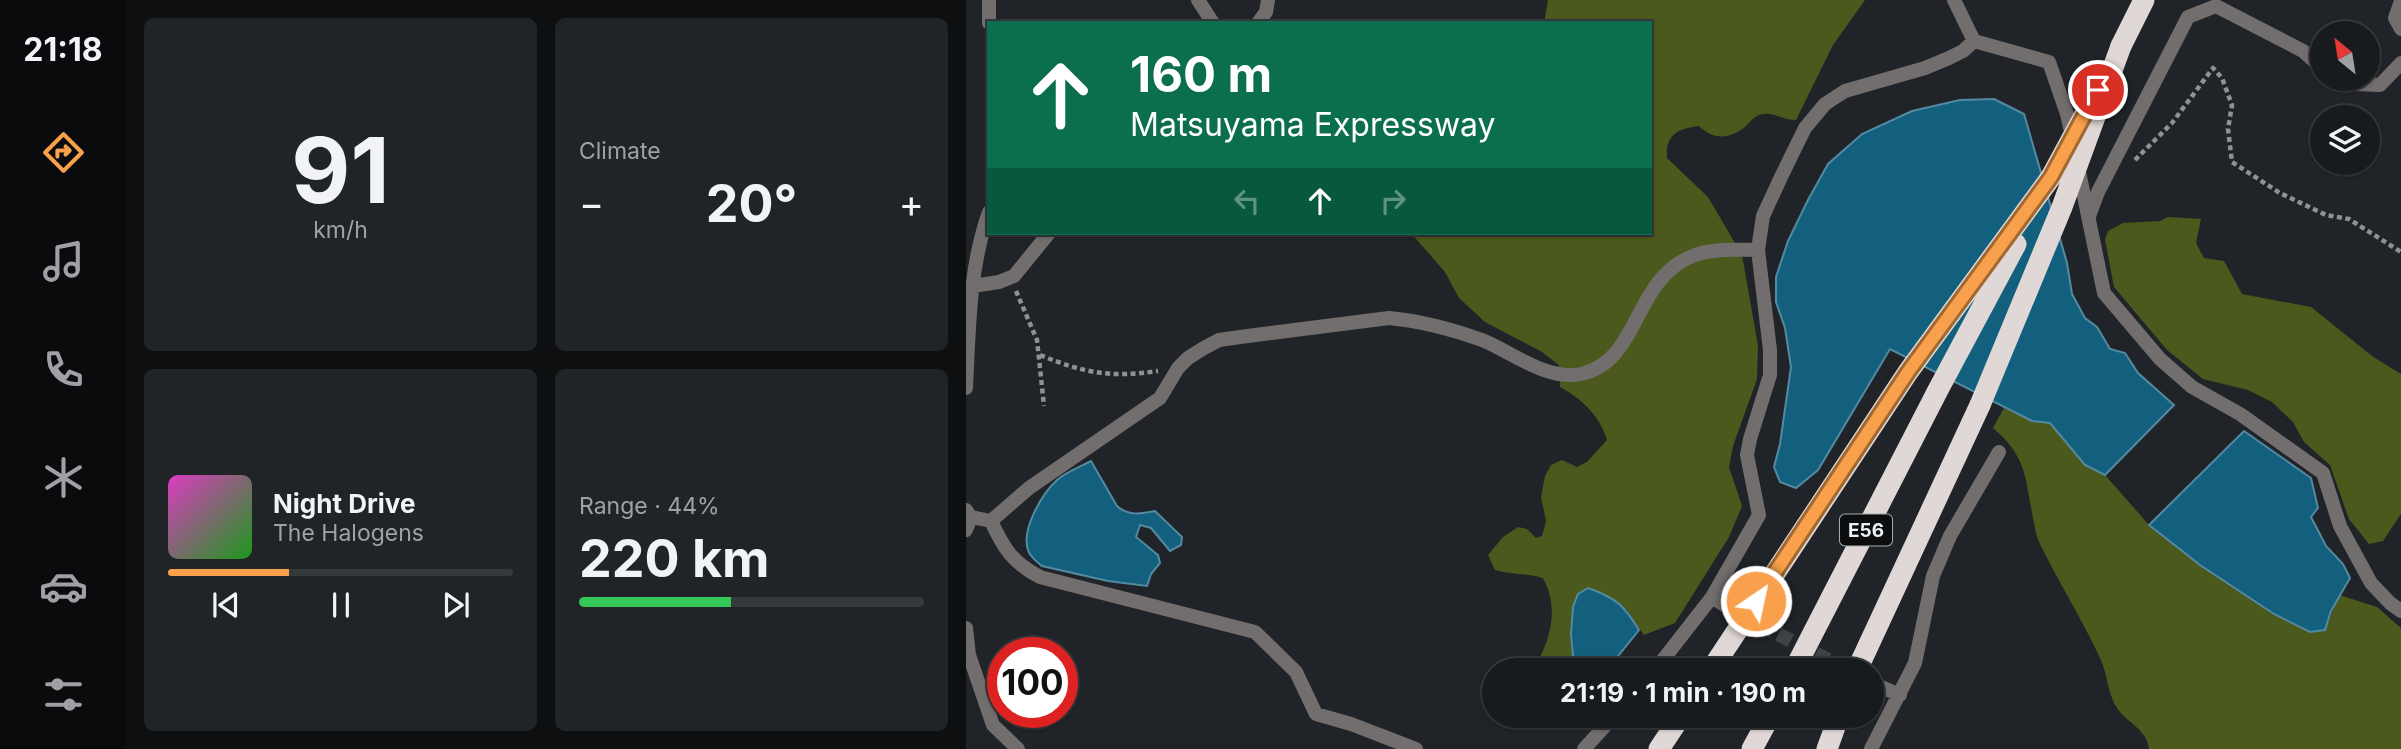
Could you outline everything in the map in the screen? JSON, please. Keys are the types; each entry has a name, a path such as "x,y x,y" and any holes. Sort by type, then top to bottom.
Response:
{"highway":[{"name":"E56","path":"1800,658 2144,0"},
{"path":"1874,658 2062,208 2121,46"},
{"path":"1719,658 1908,372 2051,177"},
{"path":"1659,749 1673,728"},
{"path":"1752,749 1763,728"},
{"path":"1827,749 1835,728"}],"street":[{"path":"989,0 989,21"},
{"path":"1198,0 1212,21"},
{"path":"1259,21 1266,12 1268,0"},
{"path":"1954,0 1974,41 2049,62 2067,114 2104,293 2160,359 2192,387 2240,414 2323,473 2340,526 2371,583 2390,604 2401,611"},
{"path":"2401,1 2395,18 2401,29"},
{"path":"2088,216 2188,17 2216,6 2310,58"},
{"path":"1664,658 1712,597 1759,515 1747,455 1770,374 1770,350 1758,250 1763,216 1805,128 1825,104 1846,90 1925,68 1964,51 1974,41"},
{"path":"2380,85 2401,63"},
{"path":"966,388 973,286 980,236 987,217"},
{"path":"973,286 1014,276 1047,235"},
{"path":"968,519 991,521 1029,488 1160,398 1178,368 1188,358 1219,340 1389,318 1415,320 1485,341 1541,369 1565,375 1581,374 1602,367 1615,355 1648,294 1674,266 1693,256 1715,250 1758,250"},
{"path":"1871,749 1915,663 1933,576 1950,536 1999,452"},
{"path":"991,521 1003,547 1020,567 1040,577 1255,632 1296,673 1316,714 1351,724 1416,749"},
{"path":"1712,597 1736,613"},
{"path":"966,628 969,655 993,725 1018,749"},
{"path":"1884,687 1900,695"},
{"path":"1584,749 1604,728"}],"path":[{"path":"2131,165 2172,122 2213,68 2222,78 2232,105 2228,129 2232,162 2280,193 2326,215 2348,219 2401,252"},
{"path":"1009,277 1037,340 1044,406"},
{"path":"1040,355 1075,369 1106,374 1133,375 1178,368"}],"green space":[{"path":"1548,0 1865,0 1833,45 1796,120 1763,114 1730,135 1714,135 1699,126 1679,131 1668,143 1667,158 1708,197 1742,255 1758,346 1757,379 1733,446 1729,467 1742,506 1729,537 1675,623 1644,635 1626,609 1573,656 1575,658 1540,658 1552,618 1550,597 1543,578 1495,570 1488,555 1503,537 1518,527 1527,529 1536,538 1542,536 1546,521 1541,497 1545,476 1551,465 1562,460 1577,467 1587,462 1607,440 1600,423 1589,409 1560,387 1559,365 1542,352 1485,322 1459,298 1445,272 1413,235 1652,235 1652,21 1544,21"},
{"path":"2168,217 2201,219 2196,243 2204,258 2224,261 2242,294 2311,307 2372,356 2401,374 2401,514 2383,541 2369,544 2349,519 2330,465 2304,442 2293,422 2272,402 2248,390 2203,379 2167,350 2114,287 2105,240 2108,231 2123,223 2160,221"},
{"path":"2004,408 2032,421 2050,423 2085,465 2105,475 2149,525 2200,565 2274,614 2310,632 2325,630 2339,595 2377,607 2401,628 2401,749 2149,749 2145,736 2121,713 2114,702 2100,658 2039,541 2023,468 2012,449 1993,428"}],"water":[{"path":"1994,99 2024,114 2067,263 2072,294 2085,318 2097,327 2110,349 2125,353 2138,373 2174,405 2105,475 2085,465 2050,423 2032,421 1890,349 1818,470 1796,488 1780,482 1774,467 1791,367 1785,328 1776,302 1776,277 1788,241 1828,164 1862,134 1912,111 1960,100"},
{"path":"2244,431 2311,478 2318,508 2311,517 2326,546 2343,564 2350,578 2331,611 2325,630 2310,632 2274,614 2200,565 2149,525"},
{"path":"1091,461 1117,506 1130,513 1155,511 1182,537 1181,545 1170,551 1151,528 1140,525 1136,537 1158,555 1160,563 1151,574 1147,586 1108,581 1042,566 1029,553 1027,532 1034,512 1045,494 1061,477"},
{"path":"1588,588 1606,595 1629,614 1639,630 1617,658 1573,656 1573,607 1578,594"}],"tunnel":[{"path":"1741,615 1825,658"}],"route":[{"path":"1756,601 1908,372 2051,177 2098,90"}]}
